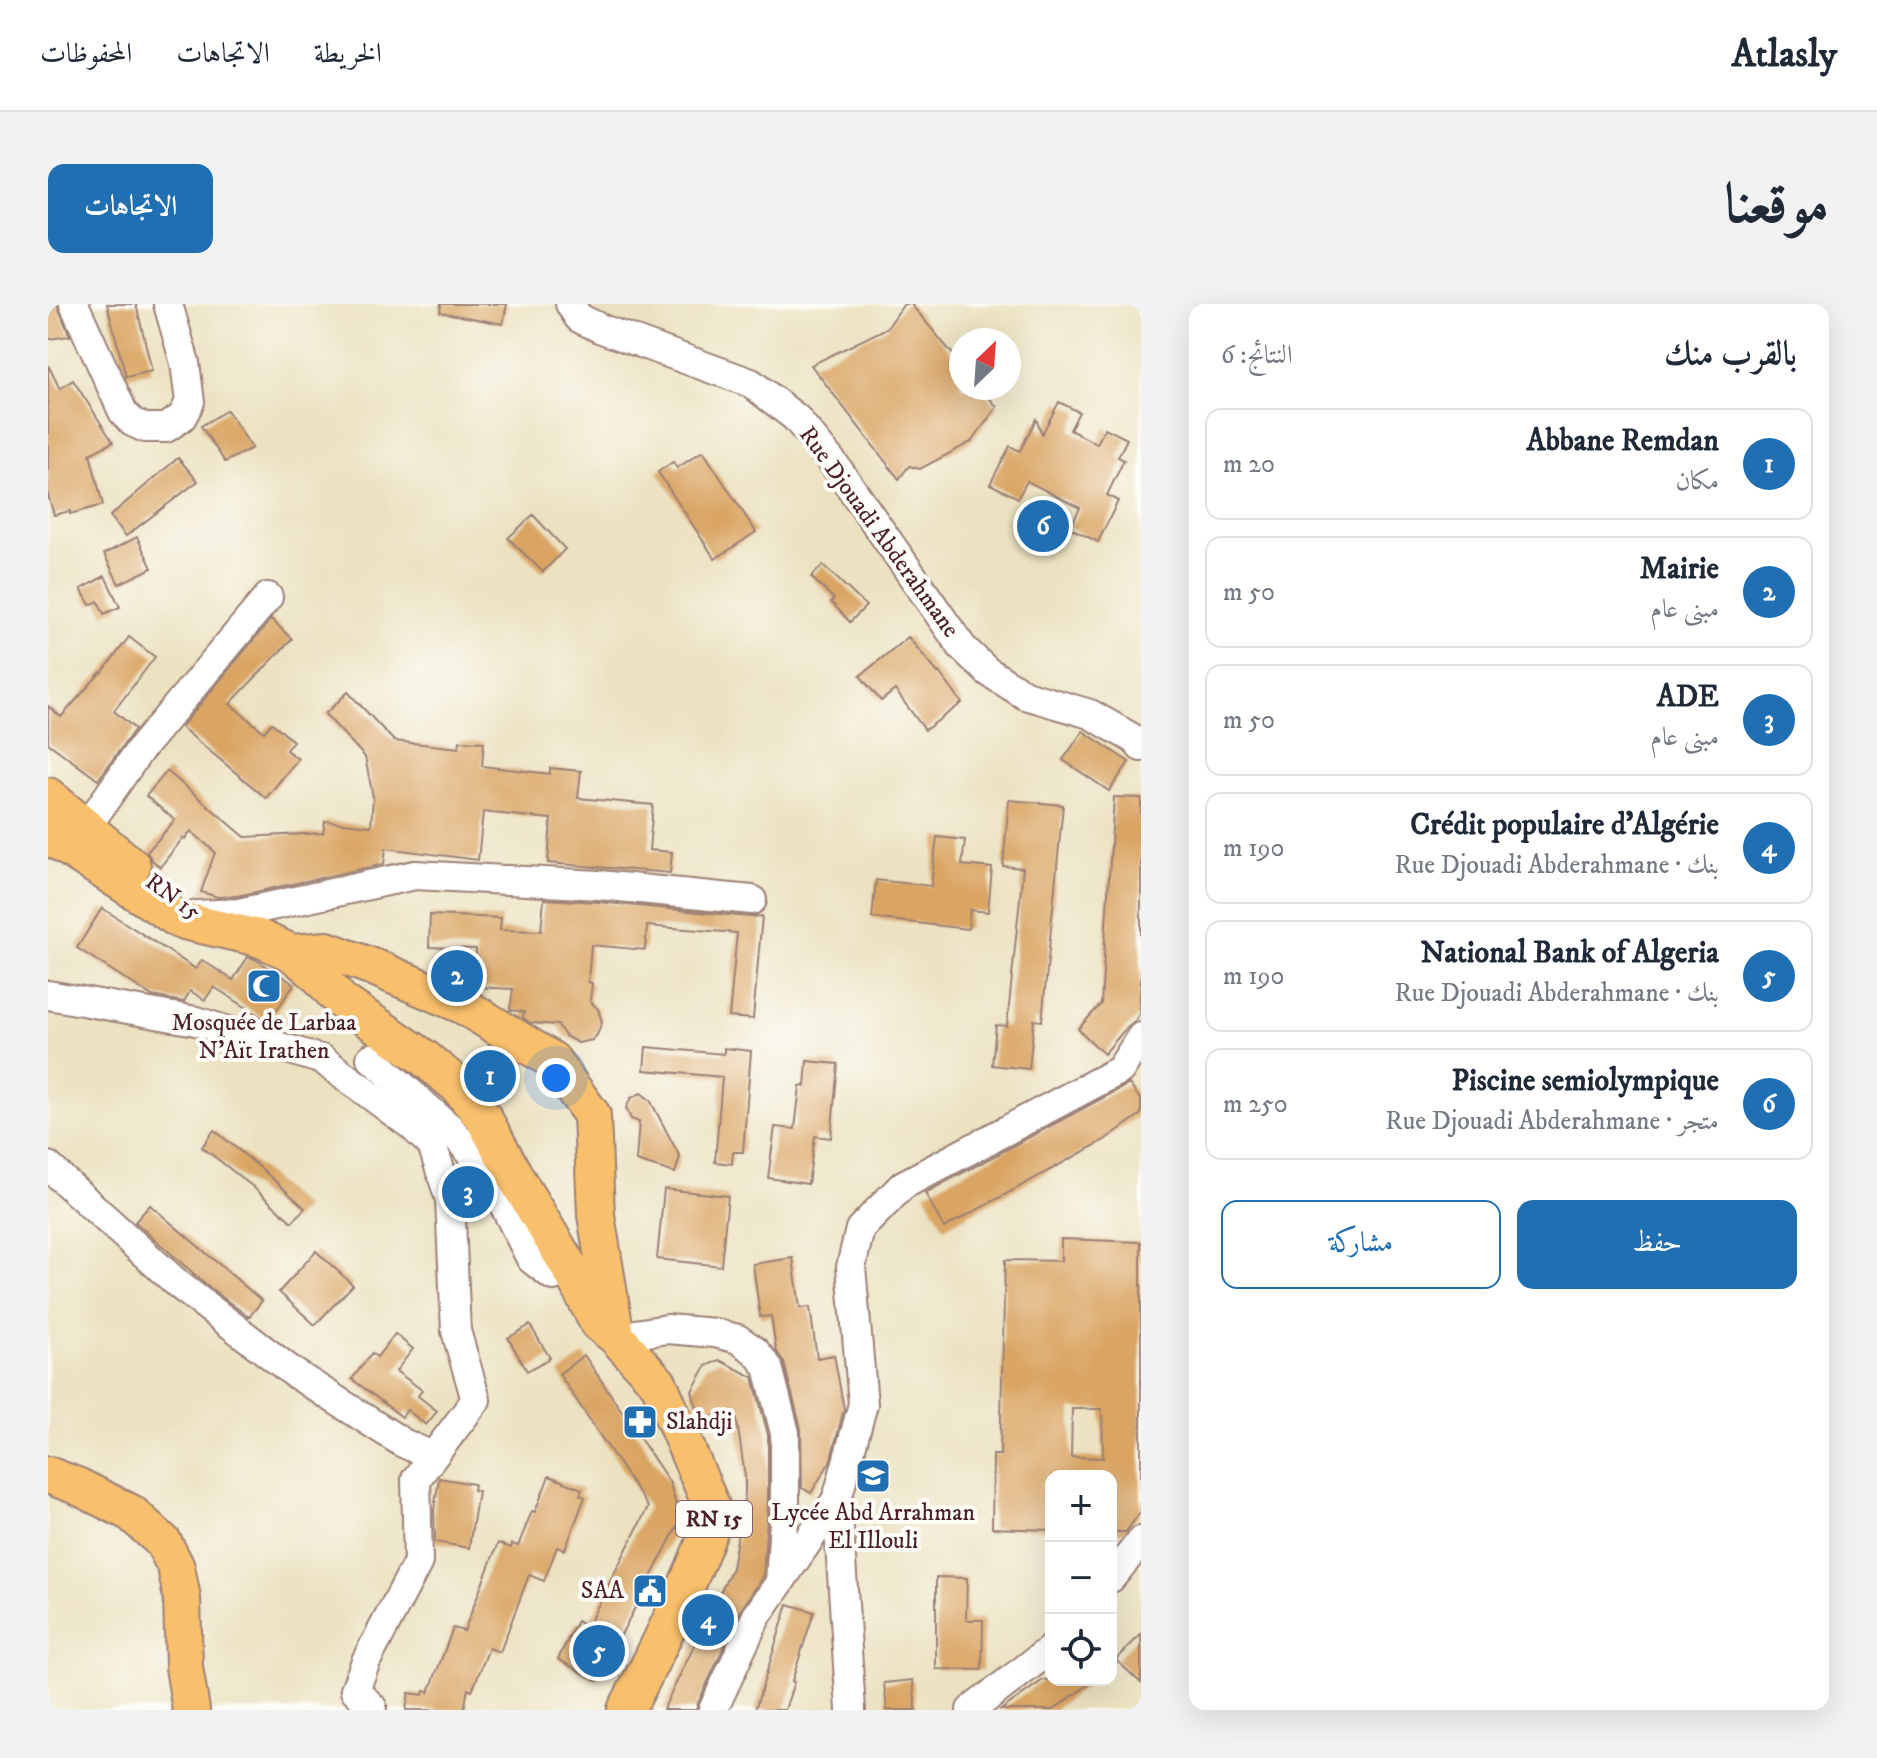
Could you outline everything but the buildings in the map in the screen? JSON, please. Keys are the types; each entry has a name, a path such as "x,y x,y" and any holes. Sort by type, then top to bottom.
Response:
{"main road":[{"name":"RN 15","path":"48,796 142,875 209,922"},
{"name":"RN 15","path":"48,835 179,920 209,922 259,938 292,953 317,974 341,1001 423,1057 457,1085 483,1117 598,1323 616,1337 659,1384 715,1515 661,1644 626,1710"},
{"name":"RN 15","path":"292,953 327,950 378,969 462,1005 552,1060 592,1115 596,1215 616,1337"},
{"path":"549,1232 563,1235 582,1232 596,1215"},
{"path":"48,1475 131,1513 163,1542 176,1567 182,1598 184,1667 191,1710"}],"street":[{"path":"74,304 123,412 132,422 145,428 166,428 182,417 190,402 185,363 168,304"},
{"name":"Rue Djouadi Abderahmane","path":"570,309 602,329 751,383 796,418 813,438 962,647 987,671 1025,695 1090,714 1134,739 1141,747"},
{"path":"86,828 139,751 268,597"},
{"path":"209,922 415,875 599,885 752,900"},
{"path":"48,995 196,1021 323,1060 412,1126 441,1137"},
{"path":"851,1710 837,1499 863,1404 851,1267 860,1229 903,1185 1120,1070 1141,1037"},
{"path":"371,1058 441,1137 482,1168 531,1259 553,1276 571,1270"},
{"path":"372,1707 355,1690 366,1661 418,1562 416,1479 476,1400 456,1331 450,1199 441,1137"},
{"path":"48,1166 179,1285 294,1373 403,1443 432,1456"},
{"path":"616,1337 667,1329 715,1333 738,1339 755,1351 768,1367 785,1433 785,1506 780,1582"},
{"path":"713,1710 756,1617 837,1499"},
{"path":"1117,1571 1141,1541"},
{"path":"971,1710 1045,1654"}],"place":[{"name":"Piscine semiolympique","path":"1043,526"},
{"name":"Mairie","path":"457,976"},
{"name":"Mosquée de Larbaa N'Aït Irathen","path":"264,986"},
{"name":"Abbane Remdan","path":"490,1076"},
{"name":"ADE","path":"468,1192"},
{"name":"Slahdji","path":"640,1422"},
{"name":"Lycée Abd Arrahman El Illouli","path":"873,1476"},
{"name":"SAA","path":"650,1591"},
{"name":"Crédit populaire d'Algérie","path":"708,1620"},
{"name":"National Bank of Algeria","path":"599,1651"}]}
